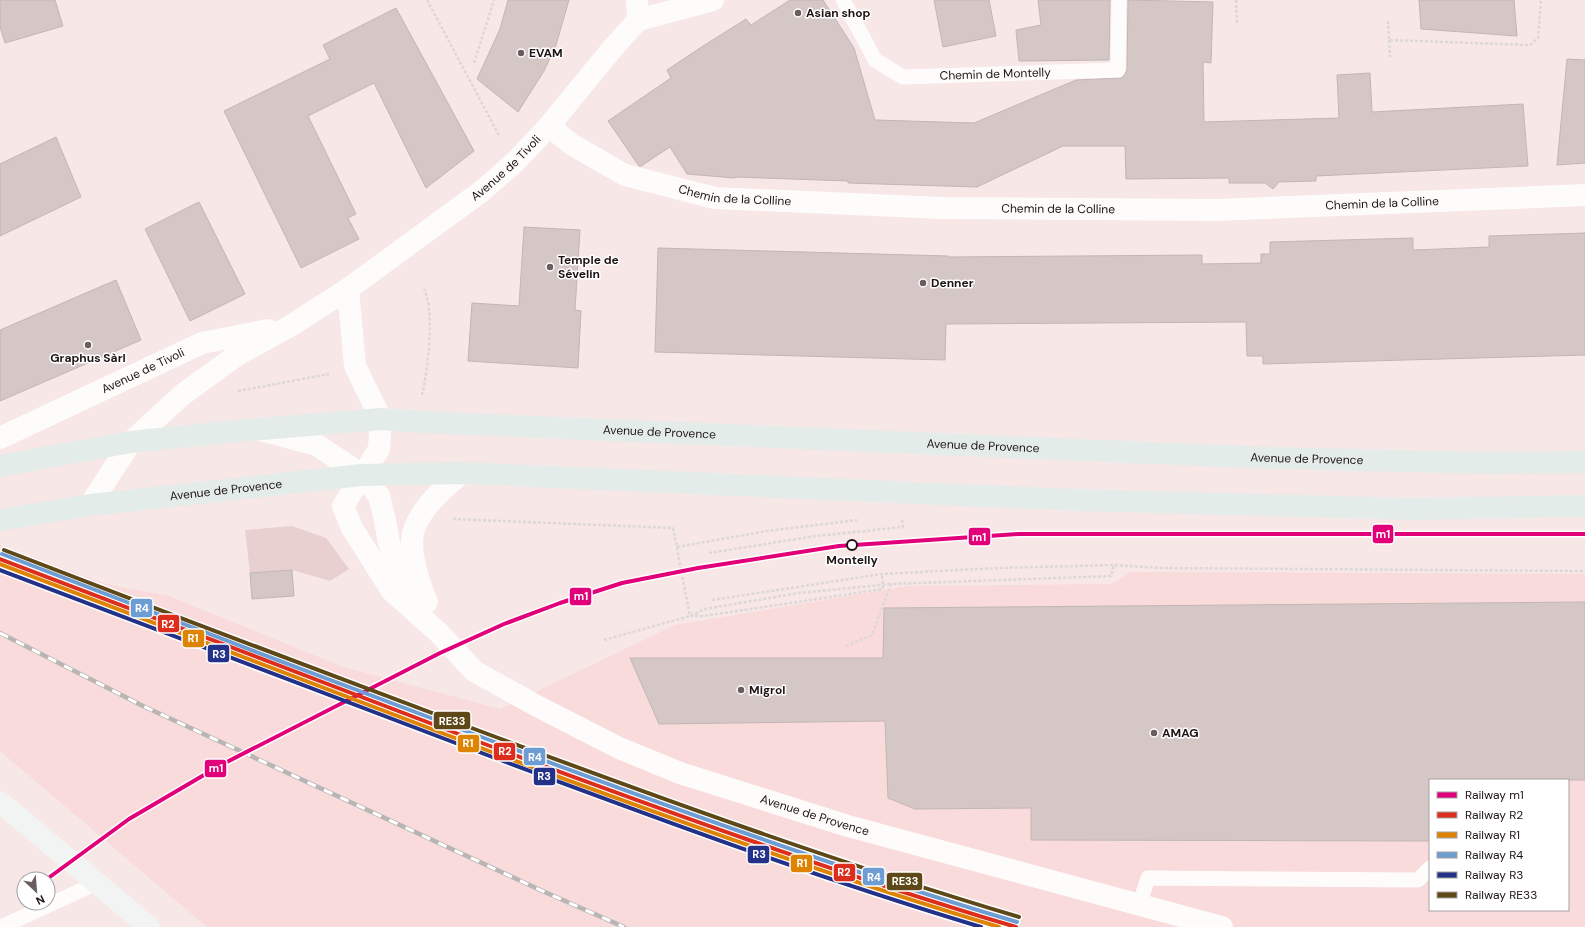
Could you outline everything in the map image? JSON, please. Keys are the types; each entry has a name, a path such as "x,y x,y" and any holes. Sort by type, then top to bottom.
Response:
{"main road":[{"name":"Avenue de Provence","path":"131,442 258,429 382,419 421,422 1268,458 1488,463 1585,462"},
{"path":"0,466 131,442"},
{"name":"Avenue de Provence","path":"90,505 362,475 462,473 1077,500 1412,509 1585,506"},
{"path":"0,520 90,505"},
{"path":"0,802 149,927"}],"street":[{"path":"637,10 713,0"},
{"name":"Avenue de Tivoli","path":"90,505 131,442 182,395 237,355 292,325 348,289 482,191 515,162 549,126 612,49 637,10"},
{"name":"Chemin de la Colline","path":"549,126 571,144 625,175 715,198 942,208 1217,210 1585,195"},
{"path":"348,289 355,366 382,419"},
{"name":"Avenue de Tivoli","path":"0,438 202,344 292,325"},
{"name":"Avenue de Provence","path":"382,419 379,449 343,506 352,528 391,590 439,633 474,671 536,706 619,748 680,773 848,826 1222,927"},
{"name":"Avenue de Provence","path":"258,429 316,445 362,475 379,496 389,543 404,583 439,633"},
{"name":"Avenue de Provence","path":"439,633 417,579 412,541 419,519 441,490 462,473"}],"lane":[{"name":"Chemin de Montelly","path":"843,0 875,60 903,77 1118,70 1119,0"},
{"path":"1139,905 1148,878 1418,880 1429,869"},
{"path":"1,927 97,883"}],"path":[{"path":"427,0 502,140"},
{"path":"474,63 494,0"},
{"path":"1236,0 1237,24"},
{"path":"1389,40 1530,45 1538,38 1541,0"},
{"path":"1388,21 1390,57"},
{"path":"421,400 429,338 428,297 424,289"},
{"path":"238,391 333,373"},
{"path":"709,553 816,536 903,527 902,514"},
{"path":"445,519 673,528 690,616"},
{"path":"677,547 767,531 862,519"},
{"path":"604,640 690,616 705,609 799,593 891,584 1111,576 1114,565"},
{"path":"712,600 882,574 998,568 1114,565 1160,568 1585,570"},
{"path":"690,616 704,616 883,589 882,574"},
{"path":"846,646 872,635 891,584"}],"shaded area":[{"path":"292,526 326,538 349,569 330,581 292,570 250,573 245,530"},
{"path":"0,545 106,584 169,596 343,667 500,709 675,625 908,586 1112,584 1131,572 1585,574 1585,927 207,927 0,751"}],"building":[{"path":"0,0 55,0 63,26 5,43 0,27"},
{"name":"EVAM","path":"508,0 569,0 556,45 544,71 518,112 477,79 500,29"},
{"path":"790,0 823,0 854,48 875,120 974,123 1076,80 1122,78 1127,70 1128,0 1213,2 1211,63 1203,62 1204,122 1339,118 1337,75 1370,73 1372,112 1523,104 1528,166 1316,176 1316,181 1279,182 1273,189 1265,183 1229,183 1229,178 1126,179 1125,146 1063,146 977,187 848,183 848,181 735,178 687,174 670,147 639,166 608,121 671,78 667,70 700,48 746,19 751,25"},
{"path":"934,0 989,0 996,36 943,47"},
{"path":"1038,0 1110,0 1109,60 1019,61 1016,30 1041,25"},
{"path":"1419,0 1514,0 1517,36 1421,29"},
{"path":"396,8 474,151 426,188 374,83 308,116 356,214 348,218 359,239 301,268 224,111 330,59 323,45"},
{"path":"1567,59 1585,60 1585,163 1557,165"},
{"path":"56,137 81,197 0,236 0,164"},
{"path":"199,202 245,294 190,321 145,229"},
{"name":"Temple de Sévelin","path":"524,227 580,230 575,310 581,311 578,368 468,361 472,303 519,306"},
{"path":"1585,233 1585,355 1263,364 1263,356 1247,356 1246,322 946,324 945,360 655,352 658,248 948,257 1202,255 1202,264 1261,263 1261,254 1270,254 1270,242 1413,238 1413,250 1489,247 1489,236"},
{"path":"116,280 141,340 0,401 0,330"},
{"path":"292,570 294,596 252,599 250,573"},
{"name":"AMAG","path":"1585,602 1585,780 1429,779 1429,841 1031,840 1031,808 915,809 888,798 885,721 659,724 630,658 883,658 884,608"}],"railway":[{"path":"0,633 143,706 538,889 624,927"}],"rail line":[{"name":"m1","path":"56,872 129,819 221,765 440,653 504,624 560,603 622,583 698,568 839,546 1019,534 1585,534"},
{"name":"RE33","path":"4,550 485,733 750,830 884,875 1019,917"},
{"name":"R4","path":"2,554 363,693 616,787 883,880 1017,922"},
{"name":"R2","path":"0,559 482,743 615,792 748,840 881,885 1016,927"},
{"name":"R1","path":"0,564 183,635 616,798 806,865 999,927"},
{"name":"R3","path":"0,570 676,825 798,868 981,927"}],"place":[{"name":"Asian shop","path":"798,13"},
{"name":"EVAM","path":"521,53"},
{"name":"Temple de Sévelin","path":"550,267"},
{"name":"Denner","path":"923,283"},
{"name":"Graphus Sàrl","path":"88,345"},
{"name":"Montelly","path":"852,545"},
{"name":"Migrol","path":"741,690"},
{"name":"AMAG","path":"1154,733"}]}
